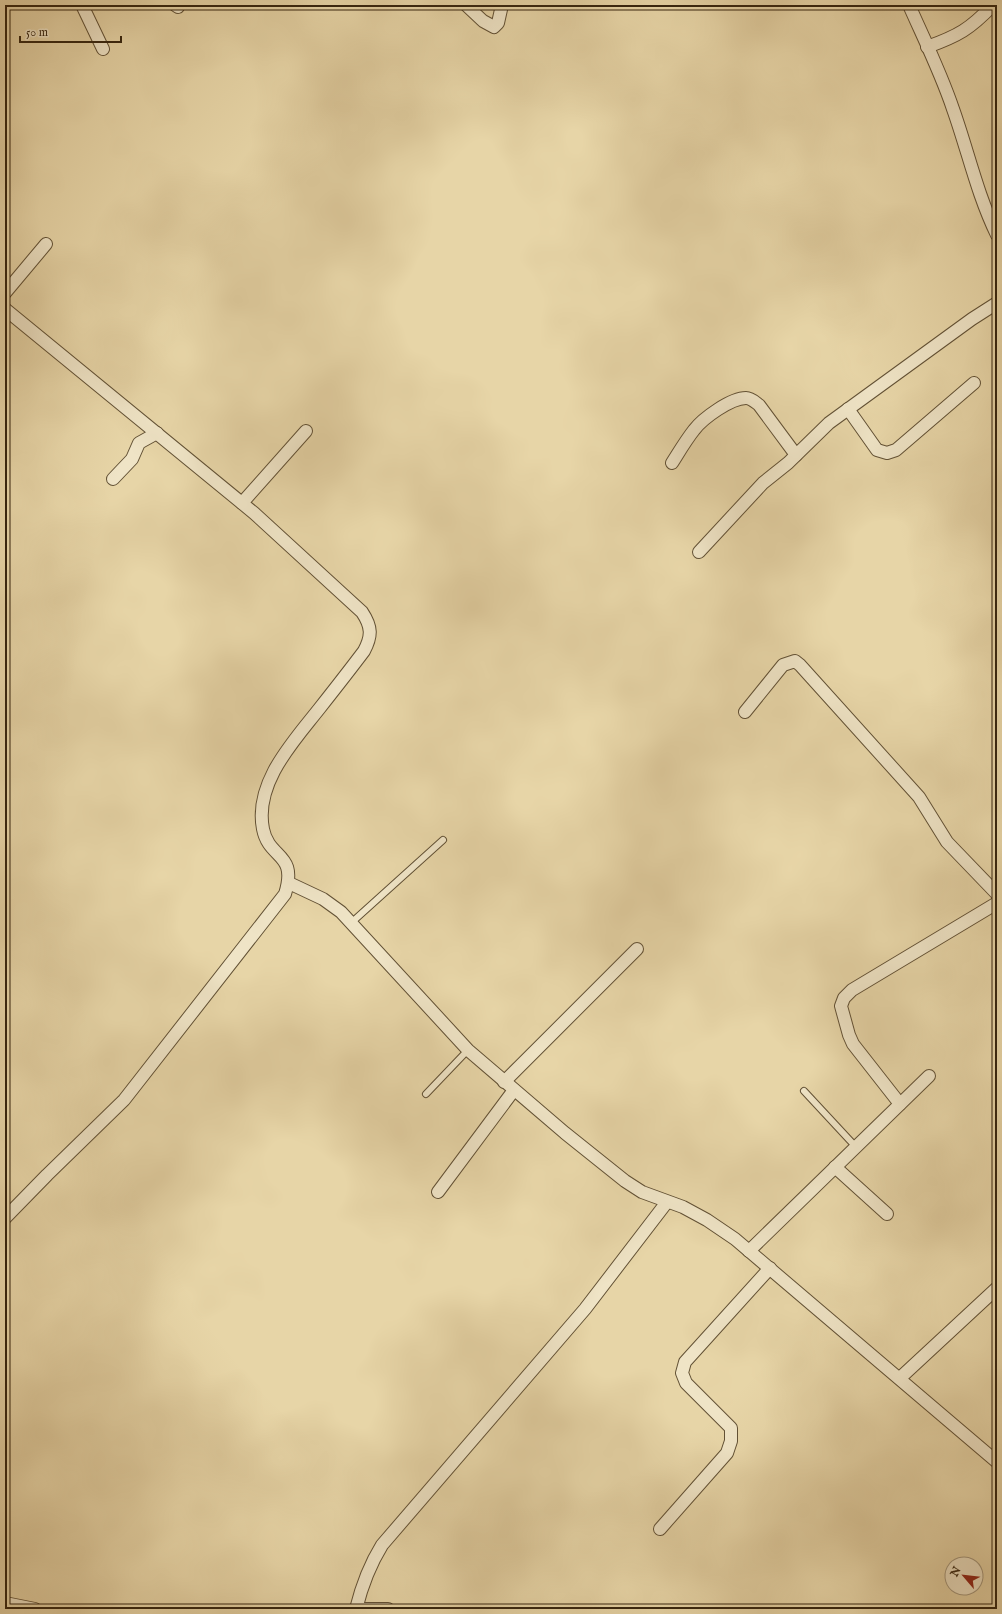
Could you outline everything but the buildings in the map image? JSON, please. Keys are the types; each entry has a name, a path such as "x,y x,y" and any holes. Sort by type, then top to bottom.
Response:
{"street":[{"path":"82,5 103,49"},
{"path":"466,5 489,26 494,26 498,23 502,5"},
{"path":"909,5 951,103 980,196 997,235"},
{"path":"927,47 952,38 966,30 993,5"},
{"path":"5,293 46,244"},
{"path":"699,552 759,488 796,455 819,431 972,319 997,303"},
{"path":"5,309 242,503 362,612 368,622 370,632 369,641 364,651 285,751 268,786 264,801 263,830 268,842 287,864 290,873 289,883 285,894 268,918 124,1100 47,1174 5,1218"},
{"path":"848,409 876,450 887,452 896,450 974,383"},
{"path":"672,463 694,429 704,420 735,400 746,398 759,405 796,455"},
{"path":"242,503 306,431"},
{"path":"113,479 129,464 139,443 157,433"},
{"path":"744,712 784,665 795,661 919,797 947,842 997,894"},
{"path":"289,883 323,899 341,912 468,1050 504,1082 625,1181 642,1192 683,1207 707,1220 749,1251 997,1462"},
{"path":"900,1104 853,1044 841,1006 844,998 852,990 997,903"},
{"path":"504,1082 637,949"},
{"path":"749,1251 929,1076"},
{"path":"438,1192 514,1090"},
{"path":"835,1167 887,1214"},
{"path":"388,1609 356,1609 362,1583 382,1545 585,1309 667,1202"},
{"path":"660,1529 727,1453 731,1441 731,1428 721,1416 686,1383 682,1373 685,1362 770,1268"},
{"path":"900,1378 997,1288"},
{"path":"5,1603 35,1609"}],"lane":[{"path":"351,923 443,840"},
{"path":"426,1094 468,1050"},
{"path":"804,1091 856,1147"}]}
